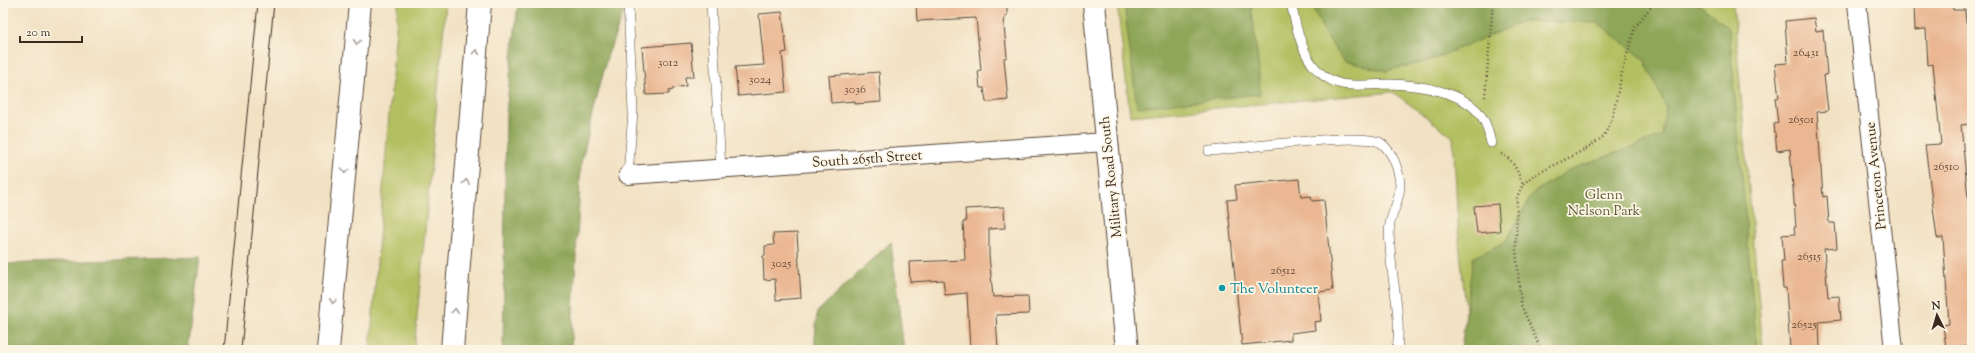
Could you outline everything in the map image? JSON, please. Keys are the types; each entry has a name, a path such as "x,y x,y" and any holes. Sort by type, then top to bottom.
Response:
{"main road":[{"path":"328,350 360,3"},
{"path":"452,350 480,3"},
{"name":"Military Road South","path":"1094,3 1106,142 1127,350"}],"street":[{"name":"Princeton Avenue","path":"1857,3 1894,350"},
{"name":"South 265th Street","path":"628,175 1106,142"}],"lane":[{"path":"628,3 633,112 628,175"},
{"path":"712,3 721,168"},
{"path":"1291,3 1301,41 1312,63 1322,74 1334,82 1344,86 1389,84 1426,87 1447,93 1475,108 1483,118 1491,143"},
{"path":"1209,151 1340,139 1364,139 1380,142 1391,154 1400,186 1396,208 1390,223 1390,245 1398,326 1398,350"}],"path":[{"path":"1483,118 1493,3"},
{"path":"1541,350 1521,306 1516,250 1517,197 1523,184 1533,176 1588,148 1604,136 1612,119 1622,68 1635,27 1654,3"},
{"path":"1491,143 1494,151 1506,155 1512,162 1523,184"}],"green space":[{"path":"398,3 446,3 414,350 370,350"},
{"path":"518,3 627,3 607,57 581,163 571,350 503,350 506,113"},
{"name":"Glenn Nelson Park","path":"1117,3 1733,3 1763,350 1470,350 1459,241 1453,137 1393,92 1130,116"},
{"path":"1124,3 1251,3 1259,71 1260,94 1137,107"},
{"path":"1311,3 1695,3 1701,6 1729,28 1757,350 1461,350 1473,258 1506,241 1533,193 1569,170 1662,136 1666,107 1644,59 1598,23 1524,21 1429,61 1386,71 1344,61 1326,36"},
{"path":"891,242 904,350 814,350 817,312"},
{"path":"200,257 188,350 3,350 3,264"}],"building":[{"path":"916,3 1007,3 1007,16 1005,17 1004,26 1007,57 1004,58 1008,100 986,102 984,88 980,88 978,71 981,70 976,18 917,21"},
{"path":"1952,3 1953,10 1965,10 1966,23 1971,23 1971,124 1961,125 1970,220 1972,220 1972,345 1946,348 1943,325 1949,324 1943,237 1937,238 1925,145 1941,144 1933,64 1928,65 1926,29 1915,30 1914,5"},
{"path":"782,12 787,52 782,53 786,92 738,96 735,67 764,65 759,14"},
{"path":"1814,18 1816,31 1823,30 1827,74 1824,75 1828,111 1817,112 1823,197 1827,196 1829,223 1835,223 1837,248 1824,249 1828,297 1839,296 1841,320 1819,322 1820,348 1790,350 1786,288 1783,288 1781,261 1784,261 1782,235 1795,234 1794,227 1796,227 1790,149 1777,151 1774,124 1778,123 1775,98 1779,98 1775,64 1788,63 1785,21"},
{"path":"691,43 694,77 685,77 686,86 673,88 673,90 669,91 669,94 646,95 642,47"},
{"path":"879,72 881,102 855,104 855,101 831,103 829,76"},
{"path":"1299,179 1301,197 1311,196 1312,201 1324,200 1333,290 1318,292 1321,321 1314,322 1315,330 1291,333 1291,340 1242,345 1227,200 1237,199 1235,185"},
{"path":"1498,204 1500,231 1477,233 1474,206"},
{"path":"1004,207 1005,228 989,229 989,255 993,297 1028,296 1029,314 996,315 998,350 970,350 967,293 945,295 943,280 910,282 909,262 965,260 963,222 966,222 965,209"},
{"path":"797,233 801,298 776,300 775,279 764,280 763,256 765,256 765,246 774,245 773,234"}],"tram line":[{"path":"224,350 258,3"},
{"path":"241,350 274,3"}],"place":[{"name":"The Volunteer","path":"1222,288"}]}
